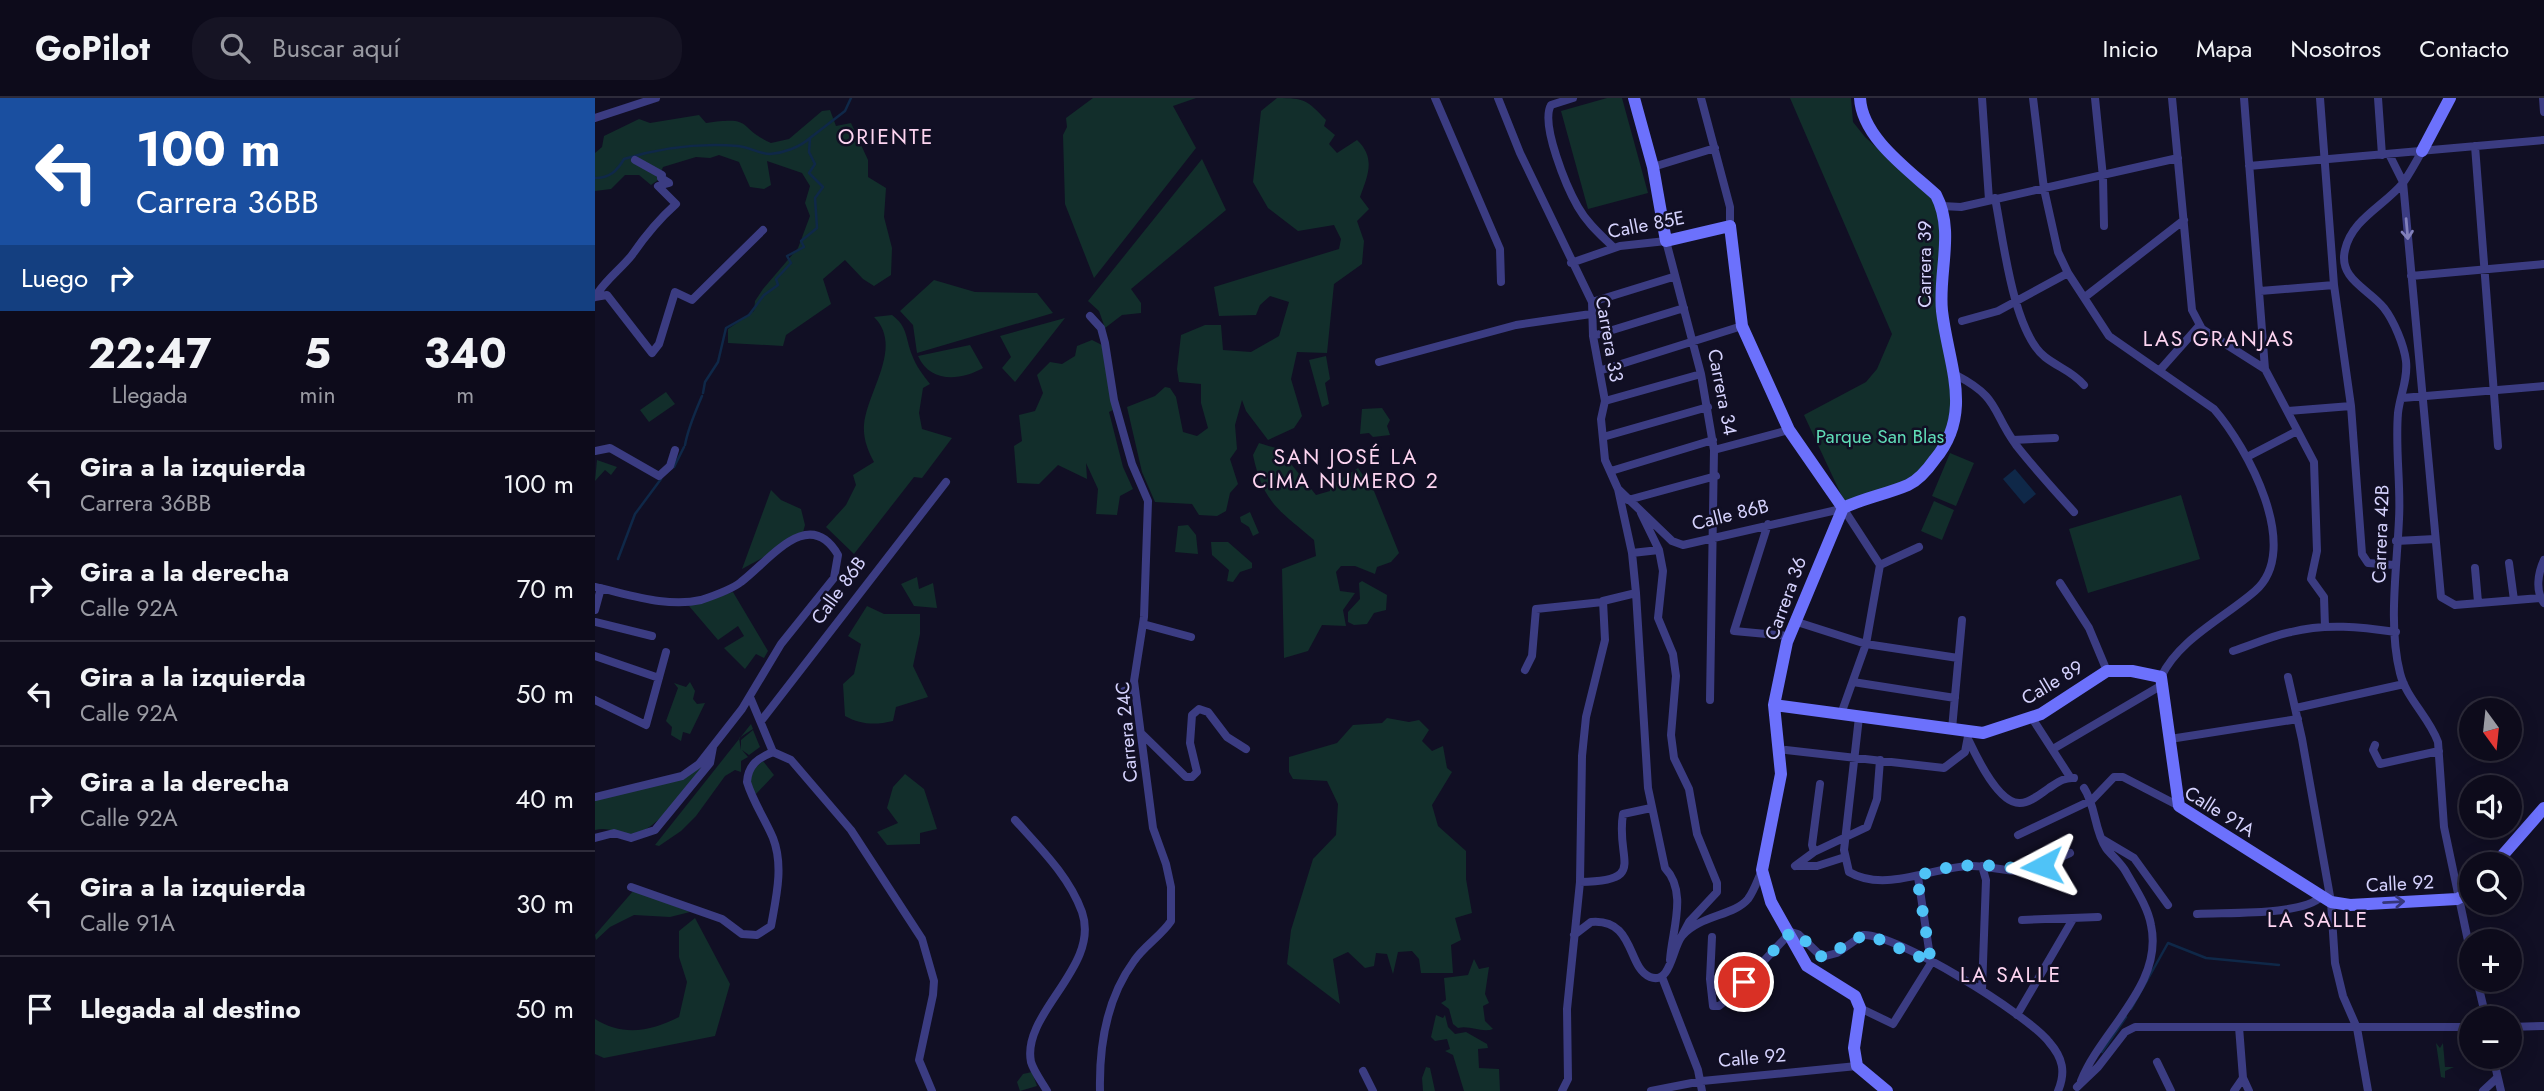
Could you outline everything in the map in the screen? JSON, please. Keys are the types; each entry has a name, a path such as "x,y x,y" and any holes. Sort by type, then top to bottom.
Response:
{"street":[{"path":"595,118 656,98"},
{"path":"1435,98 1500,249 1501,282"},
{"name":"Carrera 33","path":"1498,98 1520,153 1592,302 1593,336 1602,370 1605,401 1602,412 1605,460 1618,489 1640,510 1659,550 1663,571 1658,618 1673,654 1676,676 1671,735 1674,758 1689,789 1697,834 1717,883 1717,892 1699,909 1680,939"},
{"path":"1573,98 1551,105 1547,121 1574,198 1593,228 1614,248"},
{"name":"Carrera 34","path":"1634,98 1653,167 1673,277 1701,373 1714,445 1716,476 1710,700"},
{"path":"1701,98 1730,207 1742,326 1789,430 1880,565 1866,644 1841,714"},
{"name":"Carrera 39","path":"1860,98 1860,108 1869,127 1936,195 1942,206 1945,222 1942,311 1956,375 1957,409 1947,445"},
{"path":"1982,98 1992,199 2019,317 2044,356 2073,372 2084,385"},
{"path":"2033,98 2044,190 2058,252 2068,273 2109,336 2214,410 2247,457 2271,520 2273,533 2270,569 2264,582 2174,656 2161,681 2053,749"},
{"path":"2095,98 2103,177 2103,226"},
{"path":"2172,98 2192,310 2199,326 2265,369"},
{"path":"2244,98 2265,369 2314,462 2317,474 2317,551 2311,579 2324,597 2325,627"},
{"path":"2320,98 2334,285 2351,405 2362,554 2368,564 2394,565"},
{"path":"2378,98 2386,155 2403,182 2420,396 2441,597 2455,605 2514,600 2542,601 2538,578 2544,560"},
{"path":"2422,151 2450,98"},
{"path":"2543,98 2544,112"},
{"path":"2249,166 2544,140"},
{"path":"2475,146 2498,446"},
{"path":"1653,167 1715,148"},
{"name":"Carrera 42B","path":"2422,151 2403,182 2359,223 2344,252 2346,270 2383,306 2406,357 2407,377 2398,411 2399,502 2394,565 2400,672 2404,684 2433,729 2439,751 2444,827 2464,929"},
{"path":"1942,206 1961,206 2044,190 2178,158"},
{"path":"595,297 601,285 633,254 655,223 675,204 658,186 669,183 661,178 662,175 635,160"},
{"path":"2085,298 2184,220"},
{"name":"Calle 85E","path":"1571,263 1614,248 1666,242 1730,226"},
{"path":"595,297 607,295 648,351 655,352 675,292 692,300 763,230"},
{"path":"2410,276 2544,264"},
{"path":"1962,321 1998,311 2068,273"},
{"path":"1592,302 1673,277"},
{"path":"2260,291 2334,285"},
{"path":"1593,336 1683,308"},
{"path":"1379,362 1516,325 1591,314"},
{"name":"Carrera 24C","path":"1090,316 1101,328 1114,400 1132,464 1148,501 1143,624 1135,689 1153,828 1171,887 1171,921 1134,960 1120,983 1106,1018 1100,1091"},
{"path":"1602,370 1742,326"},
{"path":"2160,370 2199,326"},
{"path":"1605,401 1701,373"},
{"path":"1956,375 1977,386 1995,405 2013,440 2074,512"},
{"path":"2402,398 2544,386"},
{"path":"2288,411 2351,405"},
{"path":"1603,437 1707,407"},
{"path":"1611,471 1714,445 1789,430"},
{"path":"2247,457 2297,431"},
{"path":"2013,440 2055,438"},
{"name":"Calle 86B","path":"1640,510 1672,541 1683,545 1842,508 1910,484 1923,474 1947,445"},
{"path":"595,451 610,448 659,476 670,466 675,450"},
{"path":"1628,500 1716,476"},
{"name":"Calle 86B","path":"761,719 946,482"},
{"path":"1573,936 1591,922 1612,926 1626,940 1644,974 1654,978 1662,977 1669,970 1679,895 1672,875 1665,868 1651,808 1641,714 1632,553 1618,489"},
{"name":"Carrera 36","path":"1842,508 1789,636 1774,705 1781,774 1762,870 1771,902 1807,966 1853,993 1860,1008"},
{"path":"1769,524 1734,631 1789,636"},
{"path":"595,610 598,587 671,603 702,600 733,587 785,544 808,533 828,540 838,555 834,578 781,644 750,697 699,764 682,776 621,793 595,797"},
{"path":"2396,541 2434,539"},
{"path":"1880,565 1919,547"},
{"path":"1632,553 1659,550"},
{"path":"2509,563 2514,600"},
{"path":"2475,568 2478,602"},
{"path":"2060,583 2089,628 2108,671"},
{"path":"1525,670 1532,656 1536,609 1603,602 1613,596 1636,593"},
{"path":"1562,1091 1567,1079 1567,1009 1580,882 1582,756 1586,717 1605,640 1603,602"},
{"path":"1952,729 1962,620"},
{"path":"1794,621 1866,644 1958,658"},
{"path":"595,622 652,636"},
{"path":"1143,624 1191,637"},
{"path":"2233,651 2290,632 2325,627 2366,627 2396,632"},
{"path":"595,700 646,725 666,652"},
{"path":"595,656 659,678"},
{"name":"Calle 89","path":"1774,705 1952,729 1969,736 2032,718 2108,671 2132,671 2161,681"},
{"path":"2288,677 2298,719 2335,963 2343,996 2357,1028 2368,1091"},
{"path":"2161,681 2179,806"},
{"path":"1853,682 1955,698"},
{"path":"2296,708 2404,684"},
{"path":"1124,691 1135,689"},
{"path":"750,697 773,752 791,760 851,830 922,939 933,988 919,1060 932,1091"},
{"path":"1142,734 1186,777 1192,777 1197,772 1191,743 1192,715 1199,709 1208,712 1227,737 1246,749"},
{"path":"1859,717 1845,838 1845,858 1849,872 1858,878 1917,877 1954,866 2029,870 2070,853"},
{"path":"1969,736 1994,784 2006,799 2014,802 2029,801 2072,778 2032,718"},
{"path":"2170,739 2298,719"},
{"path":"1786,750 1944,768 1965,752 1969,736"},
{"path":"595,838 614,833 631,838 655,830 710,763 715,741"},
{"path":"2375,745 2373,750 2379,764 2439,751"},
{"path":"631,887 722,919 742,934 757,935 771,926 778,864 773,839 747,782 747,775 756,760 773,752"},
{"path":"1845,858 1817,866 1795,866 1814,852 1867,827 1877,799 1880,761"},
{"name":"Calle 91A","path":"2018,835 2092,800 2107,782 2123,777 2179,806 2326,900"},
{"path":"1814,852 1812,845 1820,784"},
{"path":"2078,1087 2103,1040 2140,987 2151,961 2154,942 2151,922 2125,870 2102,839 2092,800 2084,788"},
{"path":"1580,882 1607,881 1619,877 1624,864 1623,814 1651,808"},
{"path":"2506,852 2544,808"},
{"path":"1016,820 1059,869 1081,911 1084,925 1077,964 1042,1019 1032,1047 1031,1062 1047,1091"},
{"path":"2102,839 2134,858 2168,905"},
{"path":"1982,866 1986,880 1982,990"},
{"path":"1670,960 1680,939 1698,922 1748,899 1762,870"},
{"path":"1887,1091 1857,1066 1854,1048 1860,1008 1893,1024 1931,962 1917,877"},
{"name":"Calle 92","path":"2197,914 2283,909 2326,900 2350,905 2457,899"},
{"path":"2022,920 2098,917"},
{"path":"2017,1015 2073,919"},
{"path":"1712,937 1713,1006 1719,1006 1789,934 1798,934 1822,957 1837,953 1856,939 1869,935 1931,962 1982,990 2017,1015 2049,1041 2065,1074 2078,1087"},
{"path":"1662,977 1702,1081 1702,1091"},
{"path":"2522,1027 2544,1026"},
{"path":"2078,1087 2098,1068 2125,1032 2135,1027 2459,1027"},
{"path":"2239,1027 2243,1077 2249,1091"},
{"path":"2157,1062 2171,1091"},
{"name":"Calle 92","path":"1651,1091 1702,1081 1857,1066"},
{"path":"2495,1069 2501,1091"},
{"path":"1363,1071 1373,1091"},
{"path":"2058,1091 2065,1074"},
{"path":"2234,1091 2243,1077"},
{"path":"2483,1091 2497,1078"}],"green space":[{"path":"1093,98 1196,98 1173,106 1196,148 1094,278 1065,204 1063,135 1067,127 1066,118"},
{"path":"1277,98 1300,100 1314,108 1326,120 1324,126 1335,135 1329,144 1337,153 1357,140 1367,153 1368,174 1360,197 1369,209 1357,221 1364,241 1362,264 1334,284 1327,353 1297,352 1291,379 1302,416 1294,428 1268,440 1246,411 1242,400 1235,425 1237,449 1230,459 1238,484 1230,493 1226,511 1217,516 1199,515 1192,504 1155,502 1142,472 1127,407 1155,396 1165,387 1170,388 1176,397 1183,432 1197,436 1208,428 1201,403 1201,384 1179,382 1177,369 1181,335 1205,325 1221,325 1223,350 1251,352 1279,336 1289,302 1270,296 1260,305 1256,315 1219,316 1214,287 1339,249 1341,239 1334,225 1298,231 1268,208 1253,182 1261,111"},
{"path":"1607,98 1622,98 1648,193 1588,209 1561,111"},
{"name":"Parque San Blas","path":"1790,98 1851,98 1853,122 1865,137 1933,199 1941,222 1937,312 1956,398 1945,444 1908,482 1845,503 1804,415 1866,382 1877,369 1892,334"},
{"path":"830,110 836,126 851,123 868,160 868,177 886,188 884,217 892,248 891,275 874,286 863,279 845,260 823,279 831,304 786,335 783,346 728,343 728,329 754,311 755,301 763,289 798,248 810,216 805,203 810,186 802,173 767,161 771,185 764,189 750,187 739,162 719,155 710,158 696,157 663,167 658,180 651,185 639,175 625,175 611,189 595,191 595,153 602,147 604,136 639,119 650,123 699,115 706,123 739,122 771,143 789,139 822,111"},
{"path":"1202,159 1226,210 1131,289 1141,303 1141,313 1122,315 1105,328 1099,311 1088,301"},
{"path":"934,280 975,292 1037,293 1053,313 917,353 913,325 900,311"},
{"path":"892,315 904,328 914,359 930,384 923,388 919,413 922,429 952,438 922,478 914,477 854,554 826,527 846,505 856,485 853,475 874,462 866,445 864,425 885,355 886,342 874,317"},
{"path":"1065,318 1015,382 1002,368 1011,357 1000,336"},
{"path":"1092,340 1102,345 1113,410 1109,412 1123,467 1133,489 1120,496 1117,515 1096,514 1098,489 1086,463 1087,479 1058,465 1039,484 1017,483 1014,446 1022,441 1019,415 1035,411 1043,393 1037,375 1050,362 1062,364 1075,356 1077,346"},
{"path":"970,345 983,368 965,375 938,375 923,365 918,356"},
{"path":"1326,356 1330,379 1325,383 1329,404 1322,407 1309,360"},
{"path":"666,392 675,404 649,422 640,410"},
{"path":"1382,408 1390,420 1387,426 1390,435 1373,437 1369,433 1360,434 1362,409"},
{"path":"1259,443 1279,449 1316,495 1330,491 1330,482 1335,483 1358,468 1374,491 1399,553 1391,562 1377,567 1375,574 1355,566 1341,566 1336,572 1340,591 1355,593 1343,610 1346,626 1322,625 1308,651 1284,658 1282,569 1316,556 1314,540 1291,521 1267,495 1253,455"},
{"path":"1950,453 1974,463 1956,506 1932,496"},
{"path":"597,460 617,467 611,475 605,470 595,481"},
{"path":"771,490 781,500 801,509 805,525 802,536 742,569"},
{"path":"2181,495 2200,559 2088,593 2069,529"},
{"path":"1934,501 1954,510 1942,540 1921,531"},
{"path":"1250,512 1259,533 1253,536 1240,517"},
{"path":"1188,525 1196,535 1198,554 1175,552 1178,526"},
{"path":"1211,542 1228,542 1252,563 1252,568 1240,572 1233,582 1227,581 1229,570 1212,555"},
{"path":"917,577 919,589 933,583 937,608 914,606 901,584"},
{"path":"1362,581 1387,595 1386,610 1374,613 1367,624 1354,625 1348,622 1348,612 1360,599 1359,583"},
{"path":"733,592 768,651 764,658 756,654 745,669 724,648 744,636 738,626 718,640 689,606"},
{"path":"867,606 884,614 920,614 920,634 913,666 928,697 896,707 893,721 875,724 863,723 845,716 843,684 854,674 861,644 848,636"},
{"path":"690,682 695,691 693,699 697,704 705,703 690,734 683,732 681,741 671,735 672,727 666,721 678,688 674,683 686,687"},
{"path":"1387,718 1409,722 1419,720 1429,730 1422,741 1432,751 1443,746 1447,768 1452,772 1432,805 1438,826 1466,851 1466,879 1472,913 1455,918 1461,940 1451,945 1453,973 1421,973 1419,959 1412,951 1398,952 1393,974 1387,954 1376,953 1374,966 1365,968 1348,952 1333,959 1340,1004 1287,964 1291,930 1313,859 1336,835 1338,804 1327,781 1293,779 1289,772 1289,757 1337,743 1353,725 1382,723"},
{"path":"751,724 753,729 741,737"},
{"path":"753,730 760,747 749,755 742,750 748,757 741,761 741,772 735,770 725,776 696,816 681,831 659,846 655,845 739,739 741,750 741,740"},
{"path":"763,761 774,775 756,794 750,780"},
{"path":"703,766 672,806 642,831 628,834 605,829 595,830 595,799 680,777"},
{"path":"905,774 924,789 937,829 920,833 920,844 887,845 877,832 898,823 887,808 893,787"},
{"path":"634,890 690,912 670,917 634,915 610,927 596,940 595,935"},
{"path":"695,918 730,984 715,1036 604,1058 595,1054 595,1019 616,1028 637,1030 658,1026 679,1017 687,982 679,957 679,931"},
{"path":"1474,959 1479,969 1489,967 1485,994 1489,1003 1483,1006 1485,1021 1493,1029 1458,1028 1453,1024 1449,1009 1441,1003 1446,1000 1444,978 1468,975"},
{"path":"1436,1015 1443,1018 1445,1015 1448,1027 1455,1034 1466,1032 1487,1044 1488,1048 1478,1049 1479,1068 1499,1069 1500,1091 1464,1091 1453,1055 1445,1051 1450,1049 1447,1039 1435,1041 1431,1037"},
{"path":"2436,1043 2440,1048 2443,1043 2445,1067 2454,1067 2445,1071 2445,1078 2441,1077"},
{"path":"1426,1067 1430,1068 1435,1091 1423,1091 1422,1078"},
{"path":"1032,1072 1037,1086 1020,1091 1017,1082 1023,1074"}],"water":[{"path":"2015,469 2036,494 2024,504 2003,479"}],"waterway":[{"path":"703,393 705,382 718,362 726,328 749,315 764,295 778,285 776,279 791,263 787,256 804,247 801,241 817,228 815,198 823,187 809,173 815,164 809,152 810,138 845,111 851,98"},
{"path":"595,178 613,173 624,159 652,152 681,147 724,145 770,154 791,149 810,138"},
{"path":"685,445 702,396"},
{"path":"674,467 684,447"},
{"path":"618,559 635,514 661,479"},
{"path":"2131,1009 2168,943 2206,958 2279,965"},
{"path":"2102,1052 2126,1017"}],"district":[{"name":"ORIENTE","path":"886,137"},
{"name":"LAS GRANJAS","path":"2219,339"},
{"name":"SAN JOSÉ LA CIMA NUMERO 2","path":"1346,469"},
{"name":"LA SALLE","path":"2318,920"},
{"name":"LA SALLE","path":"2011,975"}],"route":[{"path":"1744,982 1791,932 1798,934 1822,957 1837,953 1863,935 1869,935 1887,940 1931,962 1917,877 1954,866 2001,866 2020,871 2042,866"}]}
